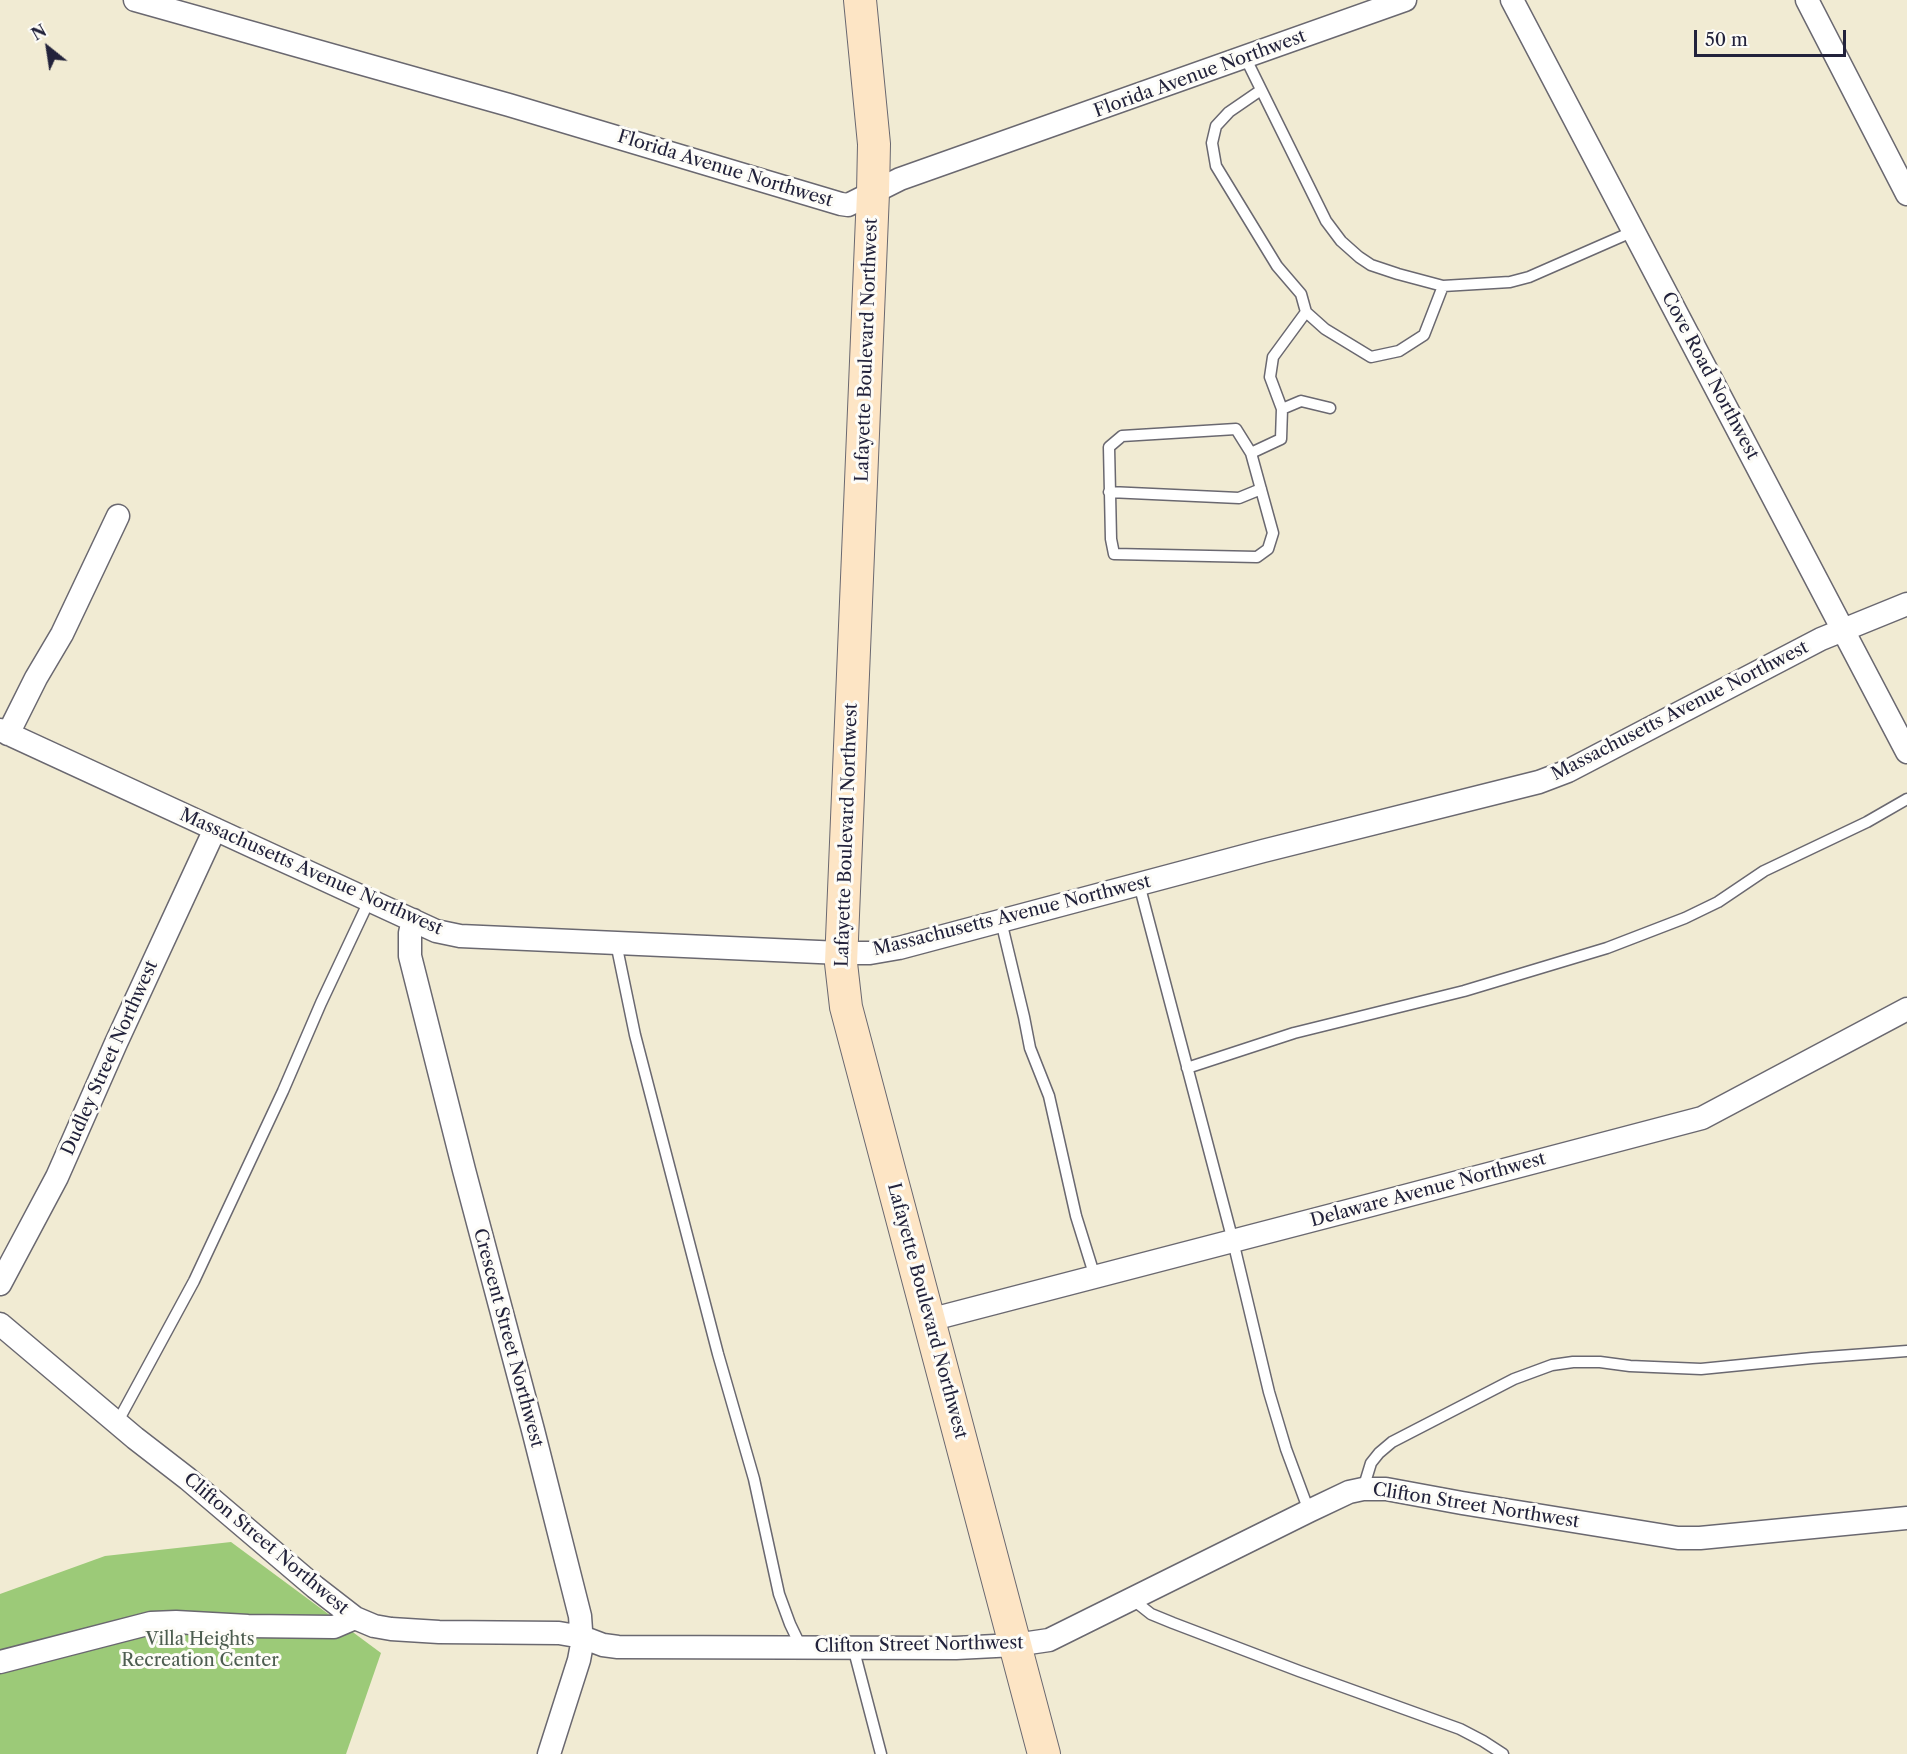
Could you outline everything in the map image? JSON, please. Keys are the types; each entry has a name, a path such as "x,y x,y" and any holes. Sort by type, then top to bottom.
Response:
{"main road":[{"name":"Lafayette Boulevard Northwest","path":"860,0 874,144 841,953 846,1006 1044,1754"}],"street":[{"name":"Florida Avenue Northwest","path":"135,0 509,105 848,205 900,179 1406,0"},
{"name":"Cove Road Northwest","path":"1512,0 1907,752"},
{"path":"1807,0 1907,194"},
{"path":"4,732 62,634 118,516"},
{"name":"Massachusetts Avenue Northwest","path":"4,732 436,931 460,936 841,953 870,952 898,948 1539,782 1842,629 1907,604"},
{"name":"Dudley Street Northwest","path":"0,1284 57,1177 215,829"},
{"name":"Crescent Street Northwest","path":"412,920 410,956 580,1616 582,1637 579,1660 549,1754"},
{"name":"Delaware Avenue Northwest","path":"929,1320 1701,1118 1907,1009"},
{"name":"Clifton Street Northwest","path":"0,1324 354,1618 374,1626 391,1629 440,1632 559,1633 582,1637 603,1646 618,1647 1015,1645 1060,1636 1309,1511 1349,1492 1364,1489 1386,1489 1678,1538 1700,1538 1907,1518"},
{"path":"0,1662 151,1623 334,1627 354,1618"}],"lane":[{"path":"1245,57 1326,221 1341,241 1371,265 1443,286 1510,282 1529,277 1634,231"},
{"path":"1261,90 1229,112 1216,126 1212,143 1216,166 1277,266 1301,294 1306,312 1325,329 1371,357 1399,351 1424,335 1432,309 1443,286"},
{"path":"1251,453 1281,439 1282,409 1270,378 1273,357 1306,312"},
{"path":"1282,409 1301,401 1330,408"},
{"path":"1236,429 1251,453 1261,489 1273,533 1268,549 1257,557 1114,554 1111,539 1109,447 1122,436 1236,429"},
{"path":"1109,492 1239,498 1261,489"},
{"path":"1188,1068 1294,1033 1464,991 1607,948 1710,906 1764,872 1868,822 1907,799"},
{"path":"1139,884 1233,1240 1269,1392 1286,1449 1309,1511"},
{"path":"117,1423 194,1281 369,901"},
{"path":"1001,921 1030,1048 1049,1096 1076,1216 1095,1277"},
{"path":"616,943 635,1035 718,1354 754,1479 779,1594 801,1647"},
{"path":"1364,1489 1371,1463 1392,1442 1514,1379 1552,1365 1591,1362 1701,1369 1907,1351"},
{"path":"1131,1599 1150,1614 1460,1729 1503,1754"},
{"path":"853,1647 881,1754"}],"green space":[{"name":"Villa Heights Recreation Center","path":"231,1542 381,1653 346,1754 0,1754 0,1594 105,1556"}]}
